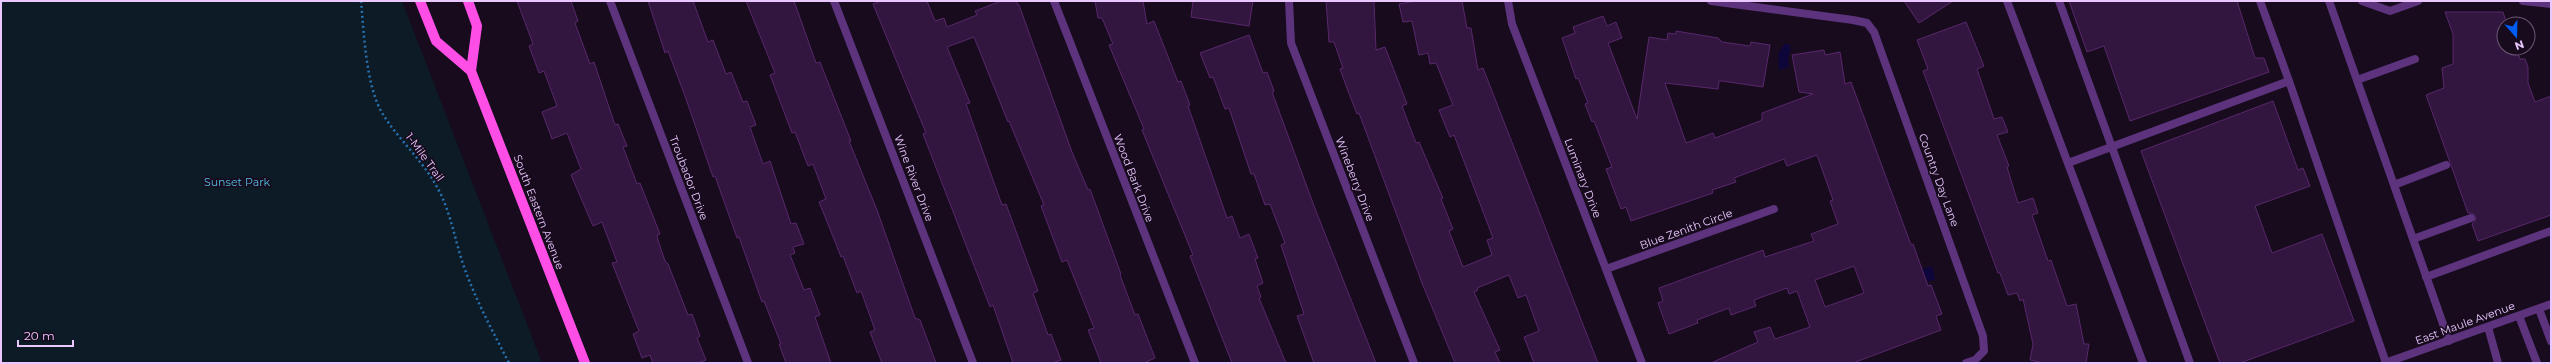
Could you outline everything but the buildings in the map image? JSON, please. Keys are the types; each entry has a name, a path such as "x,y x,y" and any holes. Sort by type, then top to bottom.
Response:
{"main road":[{"name":"South Eastern Avenue","path":"420,1 436,40 471,71 585,363"},
{"name":"South Eastern Avenue","path":"468,1 477,26 471,71"}],"street":[{"name":"Troubador Drive","path":"610,1 748,363"},
{"name":"Wine River Drive","path":"834,1 973,363"},
{"name":"Wood Bark Drive","path":"1054,1 1195,363"},
{"name":"Wineberry Drive","path":"1289,1 1291,43 1414,363"},
{"name":"Luminary Drive","path":"1508,1 1512,24 1642,363"},
{"name":"Country Day Lane","path":"1711,1 1853,20 1866,23 1874,32 1983,336 1984,351 1975,360 1966,363"},
{"path":"2007,1 2143,363"},
{"path":"2060,1 2190,363"},
{"path":"2260,1 2386,363"},
{"path":"2329,1 2449,341"},
{"path":"2362,1 2390,11 2418,1"},
{"path":"2523,1 2551,4"},
{"path":"2357,80 2414,59"},
{"path":"2068,163 2289,81"},
{"path":"2394,185 2446,166"},
{"name":"Blue Zenith Circle","path":"1606,269 1774,209"},
{"path":"2413,239 2471,218"},
{"path":"2426,277 2551,232"},
{"name":"East Maule Avenue","path":"2386,363 2551,304"},
{"path":"2539,309 2551,341"},
{"path":"2520,316 2538,363"},
{"path":"2488,327 2498,363"}],"path":[{"name":"1-Mile Trail","path":"361,1 365,51 371,81 383,115 437,186 450,217 462,261 478,304 509,363"}],"green space":[{"name":"Sunset Park","path":"1,1 402,1 542,363 1,363"}],"shaded area":[{"path":"1784,44 1789,44 1791,48 1788,57 1789,67 1779,70 1778,54"},
{"path":"1932,266 1935,279 1928,282 1926,277 1910,282 1919,270"}]}
